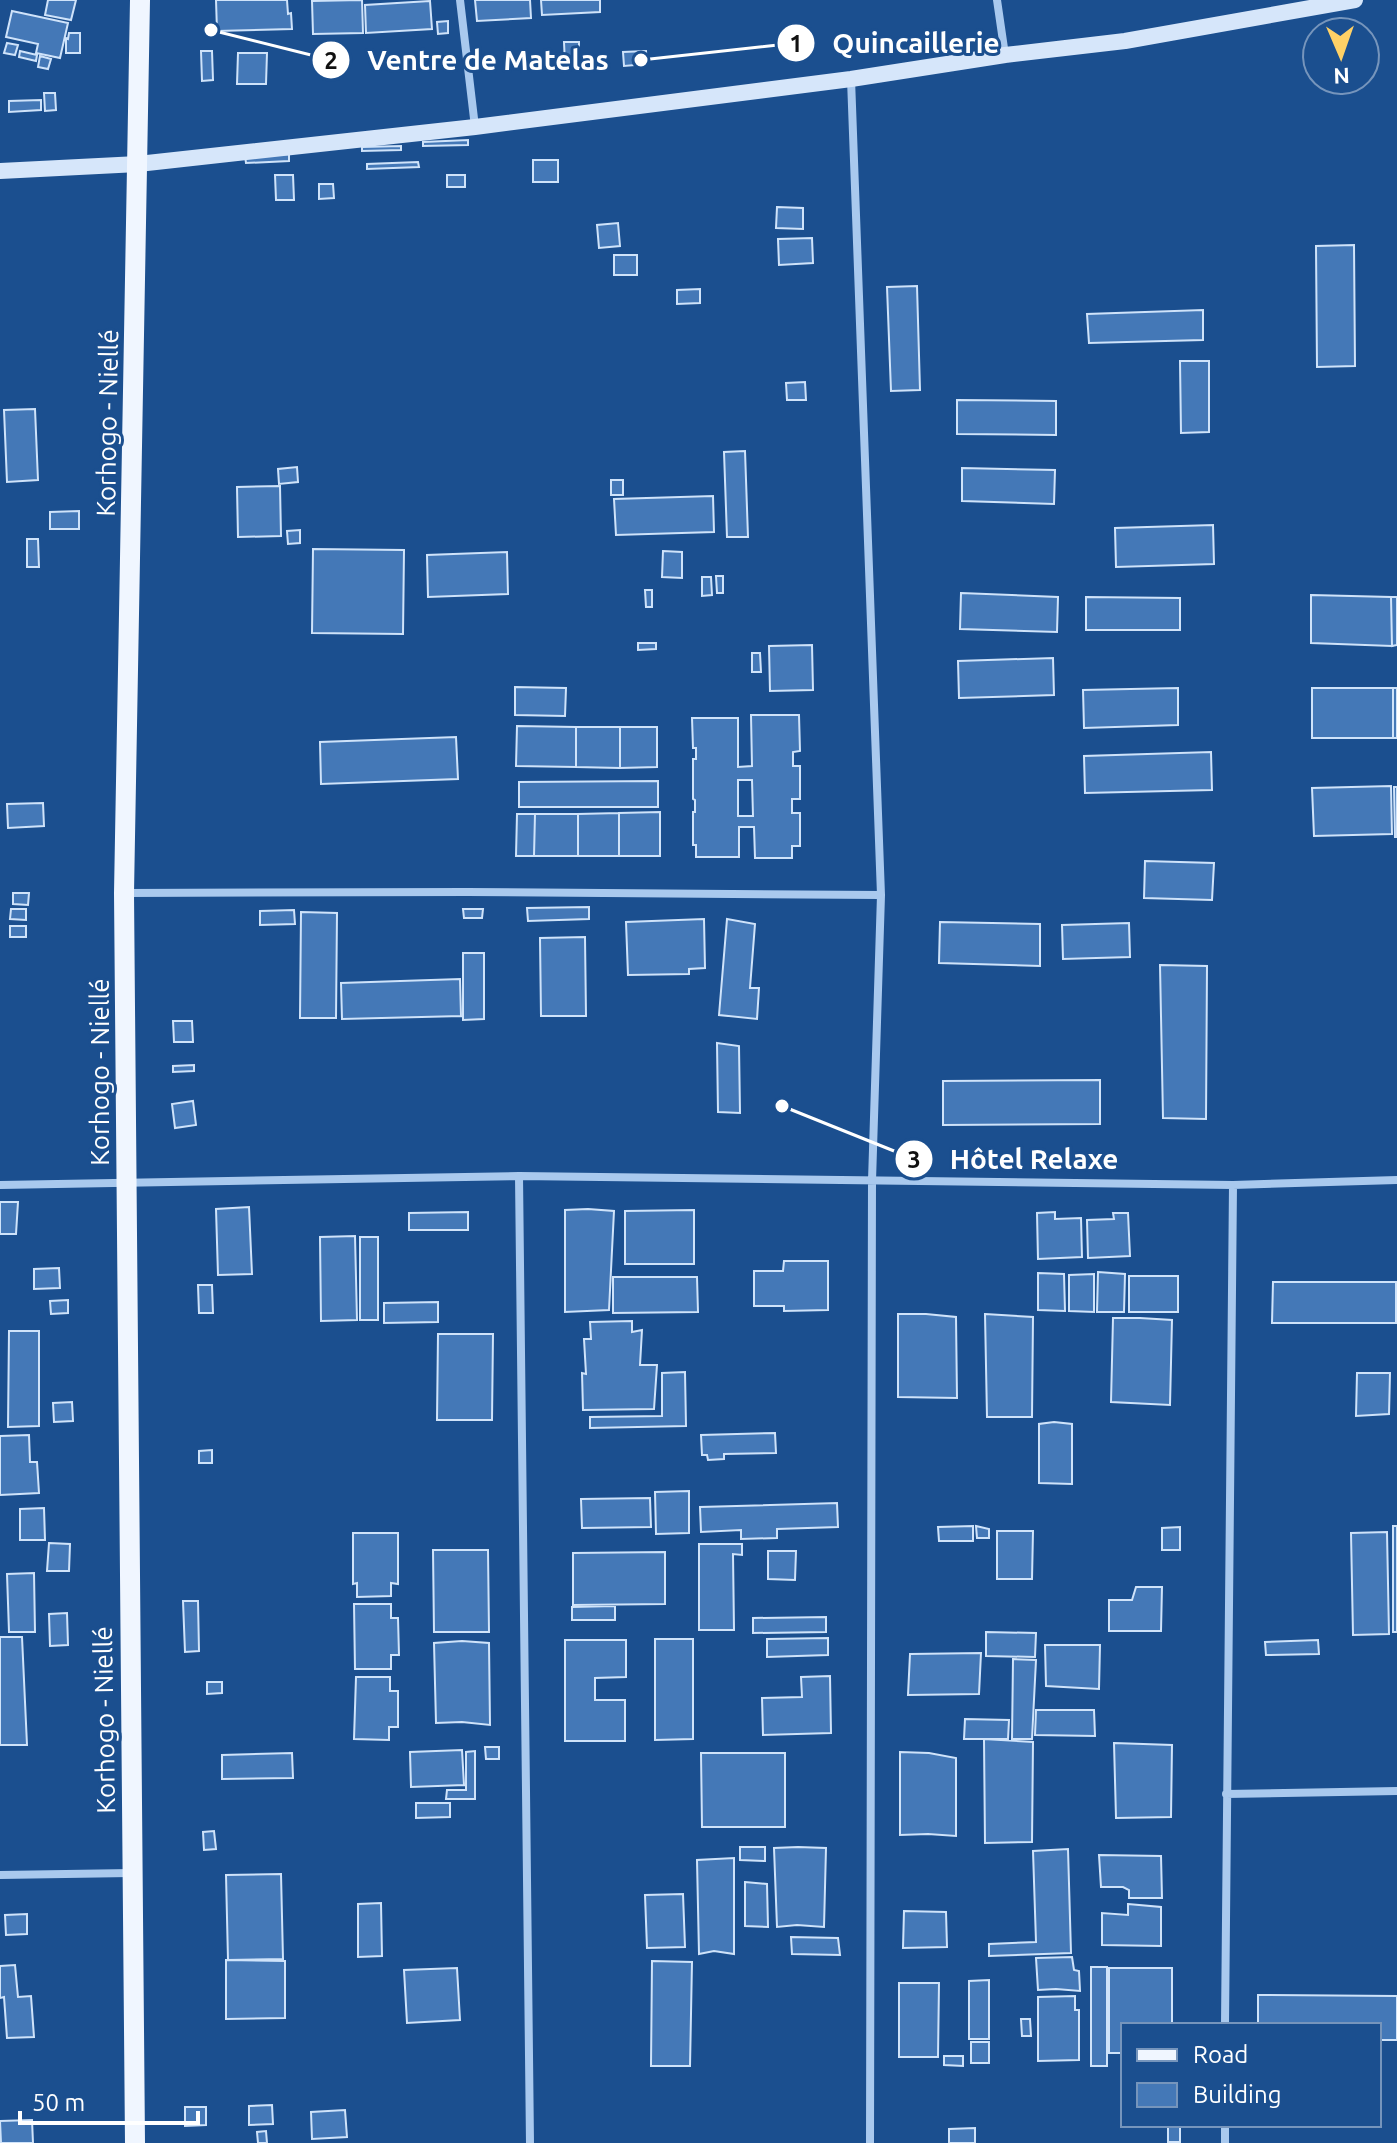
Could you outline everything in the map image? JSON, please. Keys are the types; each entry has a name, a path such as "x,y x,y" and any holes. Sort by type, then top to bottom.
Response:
{"main road":[{"name":"Korhogo - Niellé","path":"135,2143 124,893 140,0"}],"street":[{"path":"460,0 475,127"},
{"path":"997,0 1005,55"},
{"path":"0,171 138,164 475,127 1125,41 1355,0"},
{"path":"851,79 881,895 872,1181 870,2143"},
{"path":"124,893 881,895"},
{"path":"519,1176 530,2143"},
{"path":"0,1185 519,1176 1233,1185 1397,1180"},
{"path":"1225,2023 1233,1185"},
{"path":"1226,1794 1397,1791"},
{"path":"0,1875 132,1873"}],"building":[{"path":"48,0 76,0 71,20 45,15"},
{"path":"216,0 287,0 292,29 217,31"},
{"path":"362,0 363,33 313,34 312,1"},
{"path":"475,0 530,0 531,18 477,21"},
{"path":"541,0 600,0 600,12 542,15"},
{"path":"430,1 432,29 366,33 365,5"},
{"path":"12,11 68,23 60,58 36,53 38,44 6,37"},
{"path":"448,21 448,33 438,34 437,22"},
{"path":"69,33 80,33 80,53 66,53"},
{"path":"564,42 579,42 579,64 565,64"},
{"path":"7,43 18,45 15,55 4,53"},
{"path":"20,51 37,55 36,61 19,57"},
{"path":"201,51 212,51 213,80 202,81"},
{"path":"646,51 647,64 624,66 623,52"},
{"path":"238,53 267,53 266,84 237,84"},
{"path":"40,56 51,59 48,69 38,67"},
{"path":"44,93 55,93 56,110 45,111"},
{"path":"41,100 41,110 9,112 9,101"},
{"path":"468,140 468,145 423,146 423,142"},
{"path":"401,146 401,150 362,151 362,147"},
{"path":"289,154 289,161 246,163 245,156"},
{"path":"533,160 558,160 558,182 533,182"},
{"path":"418,162 419,167 367,169 367,164"},
{"path":"275,175 293,175 294,200 276,200"},
{"path":"447,175 465,175 465,187 447,187"},
{"path":"319,184 333,184 334,198 319,199"},
{"path":"777,207 803,208 803,229 776,228"},
{"path":"618,223 620,246 599,248 597,225"},
{"path":"812,238 813,263 779,265 778,239"},
{"path":"1354,245 1355,366 1317,367 1316,246"},
{"path":"614,255 637,255 637,275 614,275"},
{"path":"917,286 920,390 891,391 887,287"},
{"path":"700,289 700,303 677,304 677,290"},
{"path":"1203,310 1203,340 1089,343 1087,314"},
{"path":"1180,361 1209,361 1209,432 1181,433"},
{"path":"805,382 806,400 787,400 786,383"},
{"path":"957,400 1056,401 1056,435 957,434"},
{"path":"35,409 38,480 7,482 4,410"},
{"path":"745,451 748,537 727,537 724,452"},
{"path":"297,467 298,482 279,484 278,469"},
{"path":"962,468 1055,470 1054,504 962,501"},
{"path":"611,480 623,480 623,495 611,495"},
{"path":"280,486 281,536 238,537 237,487"},
{"path":"713,496 714,532 616,535 614,499"},
{"path":"79,511 79,529 50,529 50,512"},
{"path":"1213,525 1214,564 1116,567 1115,528"},
{"path":"300,530 300,543 288,544 287,531"},
{"path":"27,539 38,539 39,567 27,567"},
{"path":"313,549 404,550 403,634 312,633"},
{"path":"663,551 682,552 682,578 662,577"},
{"path":"507,552 508,594 428,597 427,555"},
{"path":"716,576 723,576 723,593 717,593"},
{"path":"702,577 711,577 712,595 702,596"},
{"path":"645,590 652,590 652,607 646,607"},
{"path":"961,593 1058,597 1057,632 960,629"},
{"path":"1311,595 1391,597 1392,646 1311,643"},
{"path":"1086,597 1180,598 1180,630 1086,630"},
{"path":"1391,597 1397,597 1397,645 1392,646"},
{"path":"638,643 656,643 656,649 638,650"},
{"path":"812,645 813,690 770,691 769,646"},
{"path":"752,653 760,653 761,672 752,672"},
{"path":"1053,658 1054,695 959,698 958,661"},
{"path":"515,687 566,688 565,716 515,715"},
{"path":"1178,688 1178,725 1084,728 1083,690"},
{"path":"1312,688 1393,688 1393,738 1312,738"},
{"path":"1393,688 1397,688 1397,738 1393,738"},
{"path":"751,715 799,715 800,751 793,752 793,766 800,766 800,799 792,799 792,813 800,813 800,846 792,846 792,858 755,858 754,827 739,827 739,857 696,857 696,845 693,845 693,759 696,759 696,748 693,748 692,718 738,718 738,767 752,766","holes":["738,780 752,780 753,816 738,816"]},
{"path":"517,726 576,727 576,767 516,766"},
{"path":"576,727 620,727 620,768 576,767"},
{"path":"620,727 657,727 657,767 620,768"},
{"path":"456,737 458,779 321,784 320,742"},
{"path":"1211,752 1212,790 1085,793 1084,756"},
{"path":"658,781 658,807 519,807 519,782"},
{"path":"1391,786 1392,834 1314,836 1312,788"},
{"path":"1394,787 1397,787 1397,837 1395,837"},
{"path":"43,803 44,826 8,828 7,804"},
{"path":"660,812 660,856 619,856 619,813"},
{"path":"619,813 619,856 578,856 578,814"},
{"path":"517,814 535,814 534,856 516,856"},
{"path":"535,814 578,814 578,856 534,856"},
{"path":"1145,861 1214,863 1212,900 1144,898"},
{"path":"13,893 29,893 28,905 13,904"},
{"path":"589,907 589,919 528,921 527,908"},
{"path":"11,909 26,909 26,920 10,919"},
{"path":"463,909 483,909 482,918 464,918"},
{"path":"294,910 295,924 260,925 260,911"},
{"path":"301,912 337,913 336,1018 300,1018"},
{"path":"704,919 705,968 689,969 689,974 628,975 626,922"},
{"path":"727,919 755,924 750,988 759,988 757,1019 719,1015"},
{"path":"940,922 1040,924 1040,966 939,963"},
{"path":"1129,923 1130,957 1063,959 1062,925"},
{"path":"10,926 26,926 26,937 10,937"},
{"path":"585,937 586,1016 541,1016 540,938"},
{"path":"463,953 484,953 484,1019 463,1020"},
{"path":"1160,965 1207,966 1206,1119 1163,1118"},
{"path":"460,979 461,1016 342,1019 341,983"},
{"path":"173,1021 192,1021 193,1042 174,1042"},
{"path":"717,1043 739,1046 740,1113 718,1112"},
{"path":"194,1065 194,1071 173,1072 173,1066"},
{"path":"1100,1080 1100,1124 943,1125 943,1081"},
{"path":"193,1101 196,1125 175,1128 172,1104"},
{"path":"0,1202 18,1202 16,1234 0,1234"},
{"path":"249,1207 252,1274 218,1275 216,1209"},
{"path":"565,1210 614,1211 609,1310 565,1312"},
{"path":"694,1210 694,1264 625,1264 625,1211"},
{"path":"468,1212 468,1230 409,1230 409,1213"},
{"path":"1055,1212 1055,1219 1081,1218 1082,1257 1038,1259 1037,1213"},
{"path":"1113,1213 1128,1213 1130,1256 1088,1258 1087,1220 1114,1219"},
{"path":"355,1236 357,1320 321,1321 320,1237"},
{"path":"360,1237 378,1237 378,1320 360,1320"},
{"path":"784,1261 828,1261 828,1310 784,1311 784,1306 754,1306 754,1271 783,1271"},
{"path":"59,1268 60,1288 34,1289 34,1269"},
{"path":"1098,1272 1125,1274 1124,1312 1097,1312"},
{"path":"1038,1273 1064,1274 1065,1311 1038,1310"},
{"path":"1094,1274 1094,1312 1069,1311 1069,1275"},
{"path":"1129,1276 1178,1276 1178,1312 1129,1312"},
{"path":"613,1277 697,1277 698,1312 613,1313"},
{"path":"1273,1282 1396,1282 1396,1323 1272,1323"},
{"path":"198,1285 212,1285 213,1313 199,1313"},
{"path":"68,1300 68,1313 51,1314 50,1301"},
{"path":"438,1302 438,1322 384,1323 384,1303"},
{"path":"898,1314 956,1317 957,1398 898,1397"},
{"path":"985,1314 1033,1317 1032,1417 987,1417"},
{"path":"1113,1318 1172,1320 1170,1405 1111,1402"},
{"path":"632,1321 632,1332 642,1330 640,1365 657,1365 654,1409 583,1410 582,1373 586,1374 584,1339 591,1339 590,1322"},
{"path":"9,1331 39,1331 39,1426 8,1427"},
{"path":"438,1334 493,1334 492,1420 437,1420"},
{"path":"685,1372 686,1426 590,1428 590,1417 662,1416 662,1373"},
{"path":"1357,1373 1390,1373 1389,1414 1356,1416"},
{"path":"72,1402 73,1421 54,1422 53,1403"},
{"path":"1039,1424 1072,1424 1072,1484 1039,1483"},
{"path":"775,1433 776,1453 724,1454 724,1459 708,1460 707,1455 702,1455 701,1435"},
{"path":"29,1435 30,1462 37,1462 39,1493 0,1495 0,1436"},
{"path":"212,1450 212,1463 199,1463 199,1451"},
{"path":"689,1491 689,1533 656,1534 655,1492"},
{"path":"650,1498 651,1527 582,1528 581,1499"},
{"path":"837,1503 838,1527 777,1529 777,1538 741,1539 741,1530 701,1532 700,1507"},
{"path":"44,1508 45,1540 20,1540 20,1509"},
{"path":"973,1526 973,1541 939,1541 938,1527"},
{"path":"976,1526 989,1529 989,1538 977,1538"},
{"path":"1393,1526 1397,1526 1397,1632 1393,1632"},
{"path":"1180,1527 1180,1550 1162,1550 1162,1528"},
{"path":"997,1531 1033,1531 1032,1579 997,1579"},
{"path":"1387,1532 1389,1634 1353,1635 1351,1533"},
{"path":"353,1533 398,1533 398,1584 391,1583 391,1596 357,1597 357,1583 353,1584"},
{"path":"49,1543 70,1544 69,1571 47,1571"},
{"path":"699,1544 742,1544 742,1555 733,1554 734,1630 699,1630"},
{"path":"433,1550 488,1550 489,1632 434,1632"},
{"path":"768,1551 796,1551 795,1580 768,1579"},
{"path":"665,1552 665,1604 573,1605 573,1553"},
{"path":"34,1573 35,1632 9,1632 7,1574"},
{"path":"1136,1587 1162,1587 1161,1631 1109,1631 1109,1600 1132,1600"},
{"path":"183,1601 198,1601 199,1651 185,1652"},
{"path":"354,1604 391,1604 391,1618 398,1618 399,1655 391,1655 391,1669 355,1669"},
{"path":"615,1606 615,1620 572,1620 572,1607"},
{"path":"67,1613 68,1645 50,1646 49,1614"},
{"path":"826,1617 826,1632 753,1633 753,1618"},
{"path":"986,1632 1036,1633 1035,1657 986,1656"},
{"path":"0,1637 22,1637 27,1745 0,1745"},
{"path":"828,1638 828,1655 767,1657 767,1639"},
{"path":"655,1639 693,1639 693,1739 655,1740"},
{"path":"565,1640 626,1640 626,1677 595,1678 595,1700 625,1700 625,1741 565,1741"},
{"path":"1318,1640 1319,1654 1266,1655 1265,1642"},
{"path":"434,1643 489,1643 490,1725 436,1723"},
{"path":"1045,1645 1100,1645 1099,1689 1046,1686"},
{"path":"981,1653 979,1694 908,1695 910,1654"},
{"path":"1013,1659 1036,1660 1032,1739 1012,1739"},
{"path":"830,1676 831,1733 763,1735 762,1698 802,1697 801,1677"},
{"path":"356,1677 390,1677 390,1691 398,1691 398,1727 389,1727 389,1740 354,1739"},
{"path":"207,1682 222,1682 222,1693 207,1694"},
{"path":"1036,1710 1094,1710 1095,1736 1035,1735"},
{"path":"965,1719 1009,1720 1008,1739 964,1739"},
{"path":"984,1739 1033,1742 1032,1842 985,1843"},
{"path":"1114,1743 1172,1745 1171,1817 1116,1818"},
{"path":"485,1747 499,1747 499,1759 486,1759"},
{"path":"462,1750 464,1785 411,1787 410,1752"},
{"path":"475,1751 475,1799 446,1799 447,1790 466,1790 466,1752"},
{"path":"900,1752 956,1758 956,1836 900,1835"},
{"path":"292,1753 293,1778 222,1779 222,1755"},
{"path":"701,1753 785,1753 785,1827 702,1827"},
{"path":"416,1803 450,1803 450,1817 416,1818"},
{"path":"214,1831 216,1849 204,1850 203,1832"},
{"path":"740,1847 765,1847 765,1861 740,1860"},
{"path":"774,1848 826,1848 824,1927 777,1927"},
{"path":"1068,1849 1071,1953 989,1956 989,1944 1036,1942 1033,1851"},
{"path":"1099,1855 1161,1856 1162,1898 1129,1898 1129,1890 1123,1887 1101,1887"},
{"path":"734,1858 734,1954 714,1951 699,1954 697,1860"},
{"path":"281,1874 283,1959 228,1960 226,1875"},
{"path":"745,1882 767,1884 768,1927 745,1926"},
{"path":"683,1894 685,1947 647,1948 645,1895"},
{"path":"381,1903 382,1956 358,1957 358,1904"},
{"path":"1128,1904 1161,1907 1161,1946 1102,1945 1102,1913 1128,1915"},
{"path":"904,1911 946,1912 947,1947 903,1948"},
{"path":"27,1914 27,1934 6,1935 5,1915"},
{"path":"791,1937 838,1938 840,1955 792,1954"},
{"path":"1072,1957 1074,1970 1079,1971 1080,1991 1038,1990 1036,1958"},
{"path":"226,1960 285,1961 285,2018 226,2019"},
{"path":"652,1961 692,1962 690,2066 651,2066"},
{"path":"15,1965 18,1997 31,1996 34,2037 7,2038 4,1997 0,1998 0,1966"},
{"path":"1091,1967 1107,1967 1107,2066 1091,2066"},
{"path":"457,1968 460,2020 407,2023 404,1970"},
{"path":"1109,1968 1172,1968 1172,2023 1121,2023 1121,2053 1109,2053"},
{"path":"989,1980 989,2039 969,2039 969,1981"},
{"path":"899,1983 939,1983 938,2057 899,2057"},
{"path":"1258,1995 1397,1996 1397,2040 1381,2040 1381,2023 1258,2023"},
{"path":"1075,1996 1075,2010 1079,2010 1079,2060 1038,2061 1038,1997"},
{"path":"1021,2019 1030,2019 1031,2036 1022,2036"},
{"path":"971,2042 989,2042 989,2063 971,2063"},
{"path":"944,2056 963,2056 963,2066 944,2065"},
{"path":"272,2105 273,2124 249,2125 249,2106"},
{"path":"185,2107 206,2107 206,2125 185,2126"},
{"path":"345,2110 347,2137 312,2139 311,2112"},
{"path":"32,2120 33,2143 1,2143 0,2121"},
{"path":"1168,2127 1180,2127 1180,2142 1168,2142"},
{"path":"975,2128 975,2143 949,2143 949,2129"},
{"path":"266,2131 267,2143 258,2143 257,2132"}],"place":[{"name":"Ventre de Matelas","path":"211,30"},
{"name":"Quincaillerie","path":"641,60"},
{"name":"Hôtel Relaxe","path":"782,1106"}]}
